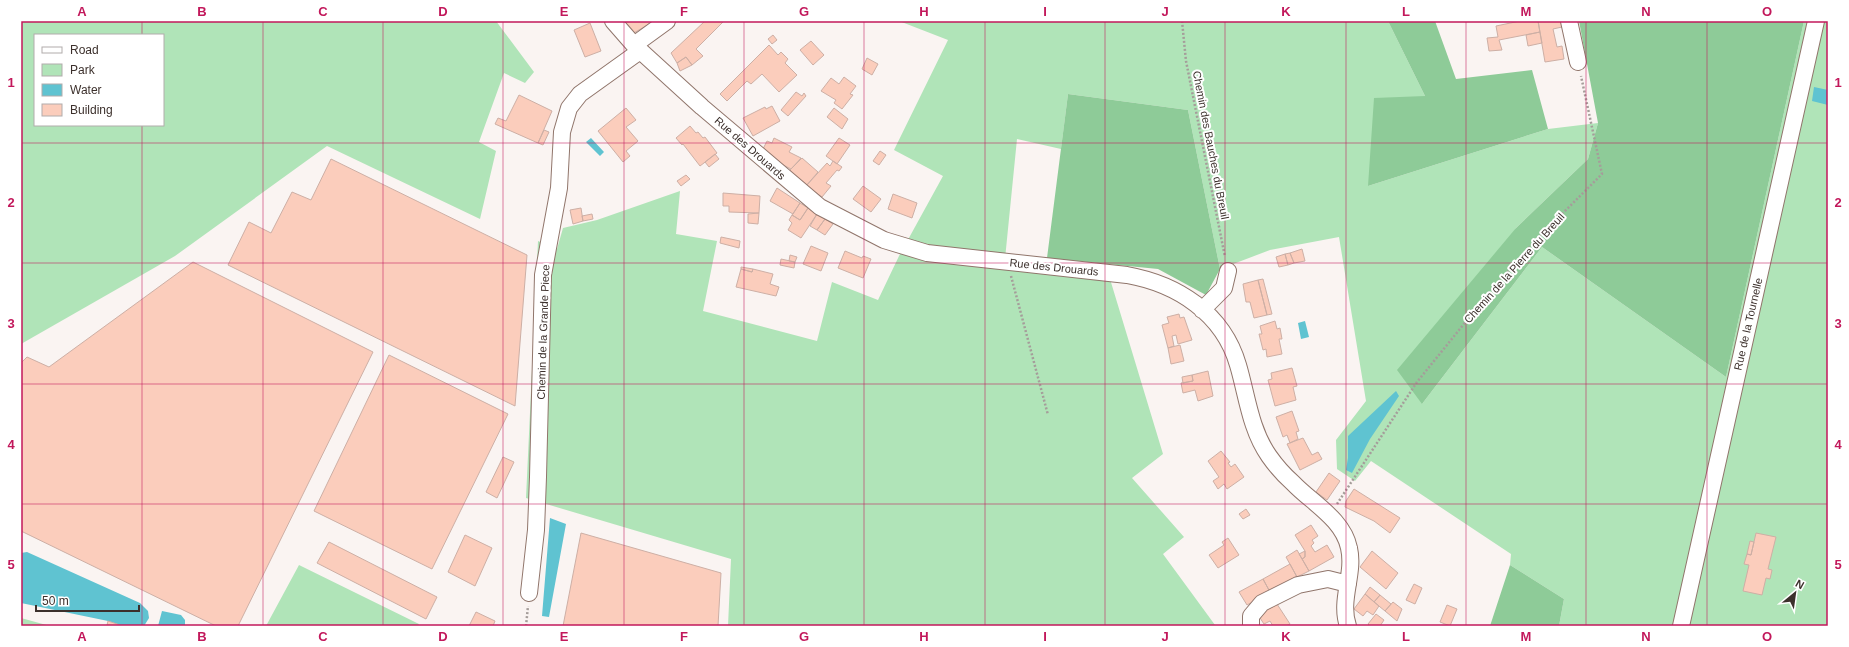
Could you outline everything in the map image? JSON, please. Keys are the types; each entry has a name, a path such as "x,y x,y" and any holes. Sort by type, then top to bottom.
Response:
{"street":[{"name":"Rue des Drouards","path":"613,21 637,48 759,157 820,207 884,240 927,253 1127,275 1148,279 1180,293 1202,310 1220,329 1229,343 1237,363 1254,424 1267,453 1291,482 1338,524 1349,548 1348,584 1345,603 1348,626"},
{"name":"Chemin de la Grande Piece","path":"529,594 536,530 538,485 543,275 559,188 562,132 569,108 580,94 637,48 667,21"},
{"path":"1569,21 1578,62"},
{"name":"Rue de la Tournelle","path":"1680,626 1816,21"},
{"path":"1202,310 1224,288 1228,271"},
{"path":"1251,626 1251,616 1262,603 1298,585 1328,579 1348,584"}],"path":[{"name":"Chemin des Bauches du Breuil","path":"1182,21 1186,61 1228,271"},
{"name":"Chemin de la Pierre du Breuil","path":"1330,516 1417,382 1489,293 1537,239 1602,174 1578,62"},
{"path":"1009,263 1048,415"},
{"path":"526,626 529,594"}],"green space":[{"path":"21,21 496,21 534,72 525,83 504,73 479,142 496,151 480,219 327,146 175,256 21,344"},
{"path":"899,21 1388,21 1425,96 1368,186 1548,129 1598,123 1588,159 1516,228 1422,404 1542,247 1726,377 1804,21 1828,21 1828,626 1559,626 1564,599 1510,565 1511,554 1371,461 1355,481 1337,469 1336,440 1366,401 1339,237 1270,250 1220,269 1188,110 1068,94 1061,149 1017,139 1004,269 1110,279 1163,454 1132,478 1184,537 1163,554 1215,625 728,626 731,559 526,498 538,241 557,249 563,228 597,220 680,191 676,234 717,241 703,311 817,341 832,282 878,300 899,256 943,176 894,150 948,40"},
{"path":"1388,21 1435,21 1456,79 1532,70 1548,129 1368,186 1374,98 1425,96"},
{"path":"1579,21 1804,21 1726,377 1542,247 1422,404 1397,370 1516,228 1588,159 1598,123"},
{"path":"1068,94 1188,110 1220,269 1206,295 1158,269 1047,258"},
{"path":"299,565 419,624 418,626 266,626"},
{"path":"1510,565 1564,599 1559,626 1490,626"},
{"path":"21,618 50,626 21,626"}],"water":[{"path":"1814,87 1828,90 1828,105 1812,101"},
{"path":"591,138 604,152 600,156 586,142"},
{"path":"1305,321 1309,337 1301,339 1298,323"},
{"path":"1396,391 1399,396 1370,439 1352,473 1346,470 1348,458 1348,436"},
{"path":"550,518 566,524 549,617 542,616"},
{"path":"27,552 140,603 148,611 149,618 144,626 122,626 108,621 21,603 21,553"},
{"path":"162,611 181,615 185,620 185,626 158,626"}],"building":[{"path":"622,21 650,21 651,23 632,34"},
{"path":"705,21 724,21 696,49 703,56 692,65 686,57 677,63 671,53"},
{"path":"1520,21 1538,21 1540,32 1499,40 1502,50 1489,51 1487,38 1498,37 1496,26"},
{"path":"1538,21 1561,21 1562,27 1553,29 1557,47 1562,46 1564,59 1545,62"},
{"path":"590,23 601,51 585,57 574,30"},
{"path":"1540,32 1542,43 1528,46 1526,35"},
{"path":"773,35 777,40 772,44 768,39"},
{"path":"811,41 824,55 813,65 800,50"},
{"path":"769,45 778,55 781,52 788,59 785,63 797,75 779,92 762,74 751,84 747,81 727,101 720,94"},
{"path":"686,57 692,65 680,71 677,63"},
{"path":"867,58 878,64 872,75 862,69"},
{"path":"844,77 856,86 850,94 853,95 842,109 834,103 836,100 821,91 831,78 839,84"},
{"path":"796,92 802,96 804,93 806,96 788,116 781,110"},
{"path":"519,95 552,111 538,143 495,124 498,118 506,121"},
{"path":"772,106 780,121 753,136 743,118 765,107 766,109"},
{"path":"626,108 636,120 626,127 638,141 626,151 630,156 623,162 598,131"},
{"path":"834,108 848,119 842,129 827,117"},
{"path":"690,126 696,133 698,132 703,138 705,137 717,153 700,166 683,144 682,145 676,138"},
{"path":"544,130 549,132 543,145 538,143"},
{"path":"774,138 792,147 789,152 801,158 791,169 765,156 762,151 767,141 772,143"},
{"path":"839,138 850,145 837,164 826,156"},
{"path":"880,151 886,155 879,165 873,161"},
{"path":"715,154 719,159 709,167 705,162"},
{"path":"802,158 818,172 806,186 789,171"},
{"path":"331,159 527,255 515,406 228,265 249,222 271,233 292,192 311,200"},
{"path":"833,161 842,167 839,171 837,170 826,183 831,186 822,197 806,186 827,163 830,166"},
{"path":"686,175 690,179 681,186 677,181"},
{"path":"863,186 881,199 871,212 853,199"},
{"path":"777,188 800,203 793,214 770,201"},
{"path":"723,193 760,196 759,213 729,212 729,206 723,206"},
{"path":"893,194 917,203 912,218 888,209"},
{"path":"800,203 808,208 800,220 792,215"},
{"path":"581,208 583,221 573,224 570,210"},
{"path":"808,208 817,214 801,238 788,230 792,223 789,220 792,215 800,220"},
{"path":"759,213 758,224 748,223 748,214"},
{"path":"592,214 593,219 583,221 582,216"},
{"path":"817,214 825,219 817,230 810,226"},
{"path":"825,219 833,224 825,235 817,230"},
{"path":"721,237 740,241 739,248 720,243"},
{"path":"811,246 828,253 821,271 803,264"},
{"path":"1302,249 1305,261 1294,263 1290,253"},
{"path":"845,251 862,258 863,256 871,259 863,278 838,268"},
{"path":"1290,253 1294,263 1288,265 1285,254"},
{"path":"1285,254 1288,265 1279,267 1276,257"},
{"path":"790,255 797,257 795,262 789,261"},
{"path":"781,259 795,262 794,268 780,265"},
{"path":"193,262 373,352 238,626 216,626 21,531 21,363 27,357 49,367"},
{"path":"741,267 753,269 752,272 741,269"},
{"path":"741,269 752,272 753,269 773,274 770,284 779,287 776,296 736,287"},
{"path":"1263,279 1272,314 1267,315 1258,280"},
{"path":"1258,280 1267,315 1254,318 1250,302 1246,302 1243,284"},
{"path":"1179,314 1180,318 1184,317 1192,340 1178,344 1176,335 1172,336 1174,346 1168,348 1162,325 1169,323 1167,317"},
{"path":"1275,321 1277,329 1280,328 1282,339 1279,339 1282,354 1267,357 1266,349 1263,350 1259,334 1262,334 1260,326"},
{"path":"1180,345 1184,361 1171,364 1168,348"},
{"path":"389,355 508,414 432,569 314,511"},
{"path":"1292,368 1297,386 1293,387 1296,400 1275,406 1268,380 1272,379 1271,373"},
{"path":"1208,371 1213,396 1198,401 1195,390 1183,393 1181,383 1193,381 1192,375"},
{"path":"1192,375 1193,381 1183,383 1182,377"},
{"path":"1292,411 1299,431 1296,432 1298,439 1290,443 1287,435 1283,437 1276,417"},
{"path":"1303,438 1312,455 1318,452 1322,459 1300,470 1287,444"},
{"path":"1221,451 1230,462 1228,463 1231,467 1235,464 1244,477 1227,489 1224,484 1218,489 1213,481 1219,477 1208,461"},
{"path":"503,457 514,462 497,498 486,492"},
{"path":"1329,473 1340,481 1327,500 1316,492"},
{"path":"1354,489 1400,518 1390,533 1374,521 1345,507 1346,501"},
{"path":"1246,509 1250,515 1243,519 1239,514"},
{"path":"1311,525 1318,536 1312,540 1314,543 1311,546 1315,552 1327,545 1334,557 1309,571 1302,559 1305,557 1305,551 1295,535"},
{"path":"581,533 721,573 718,626 563,626"},
{"path":"1756,533 1776,537 1768,569 1772,570 1770,579 1766,578 1762,595 1743,591 1749,565 1744,564 1747,554 1751,555"},
{"path":"465,535 492,548 475,586 448,572"},
{"path":"1228,538 1239,555 1218,568 1209,555 1224,545 1222,542"},
{"path":"1750,541 1754,542 1751,555 1747,554"},
{"path":"329,542 437,597 426,619 317,563"},
{"path":"1297,550 1309,571 1297,577 1286,557"},
{"path":"1305,551 1305,557 1302,559 1299,554"},
{"path":"1372,551 1398,573 1386,589 1360,567"},
{"path":"1290,564 1297,577 1270,592 1263,579"},
{"path":"1263,579 1270,592 1247,605 1239,592"},
{"path":"1414,584 1422,588 1415,604 1406,600"},
{"path":"1370,587 1380,595 1374,602 1365,594"},
{"path":"1365,594 1379,606 1373,615 1367,611 1363,616 1354,609"},
{"path":"1380,595 1391,604 1385,611 1374,602"},
{"path":"1393,602 1402,609 1397,621 1385,611"},
{"path":"1277,604 1290,624 1286,626 1273,626 1270,621 1264,624 1258,615"},
{"path":"1447,605 1457,609 1450,626 1440,622"},
{"path":"476,612 495,621 493,626 469,626"},
{"path":"1376,614 1384,620 1380,626 1370,626 1368,624"},
{"path":"108,621 120,625 107,625"}]}
